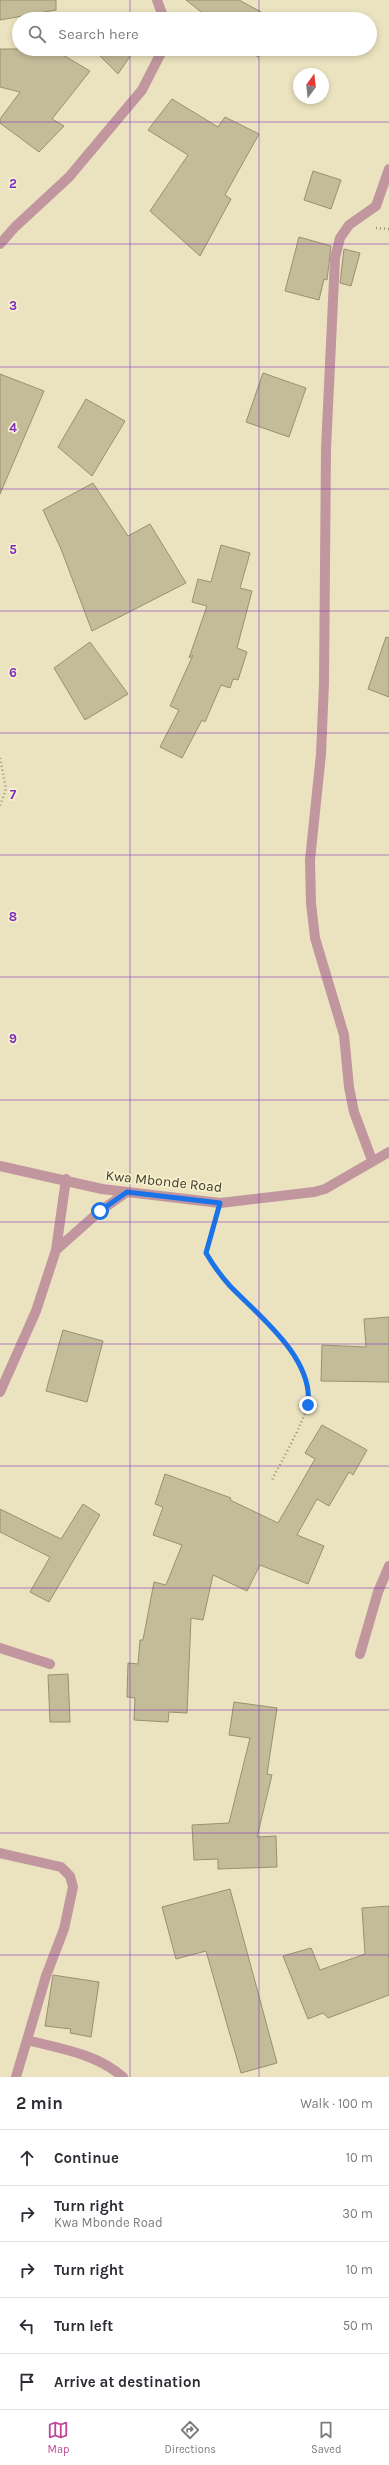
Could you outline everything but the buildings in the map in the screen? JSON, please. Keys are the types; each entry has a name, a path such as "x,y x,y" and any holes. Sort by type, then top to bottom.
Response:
{"street":[{"path":"157,0 161,12"},
{"path":"0,244 15,227 69,177 133,102 142,90 159,56"},
{"path":"372,1160 354,1112 349,1087 344,1035 315,938 310,860 320,754 324,684 326,449 335,258 340,238 349,225 376,206 389,169"},
{"name":"Kwa Mbonde Road","path":"0,1166 66,1179 102,1189 220,1203 314,1192 325,1189 372,1160 389,1152"},
{"path":"0,1392 36,1311 56,1250 66,1179"},
{"path":"56,1250 100,1211 127,1192"},
{"path":"360,1654 378,1592 389,1566"},
{"path":"0,1648 50,1664"},
{"path":"0,1853 61,1867 70,1876 73,1887 64,1929 46,1976 16,2077"},
{"path":"27,2040 81,2053 102,2061 123,2077"}],"path":[{"path":"0,758 6,789 0,806"},
{"path":"220,1203 206,1253 229,1285 271,1325 295,1358 308,1386 308,1405 271,1482"}],"route":[{"path":"100,1211 127,1192 220,1203 208,1241 206,1253 229,1285 271,1325 295,1358 308,1386 308,1405"}]}
